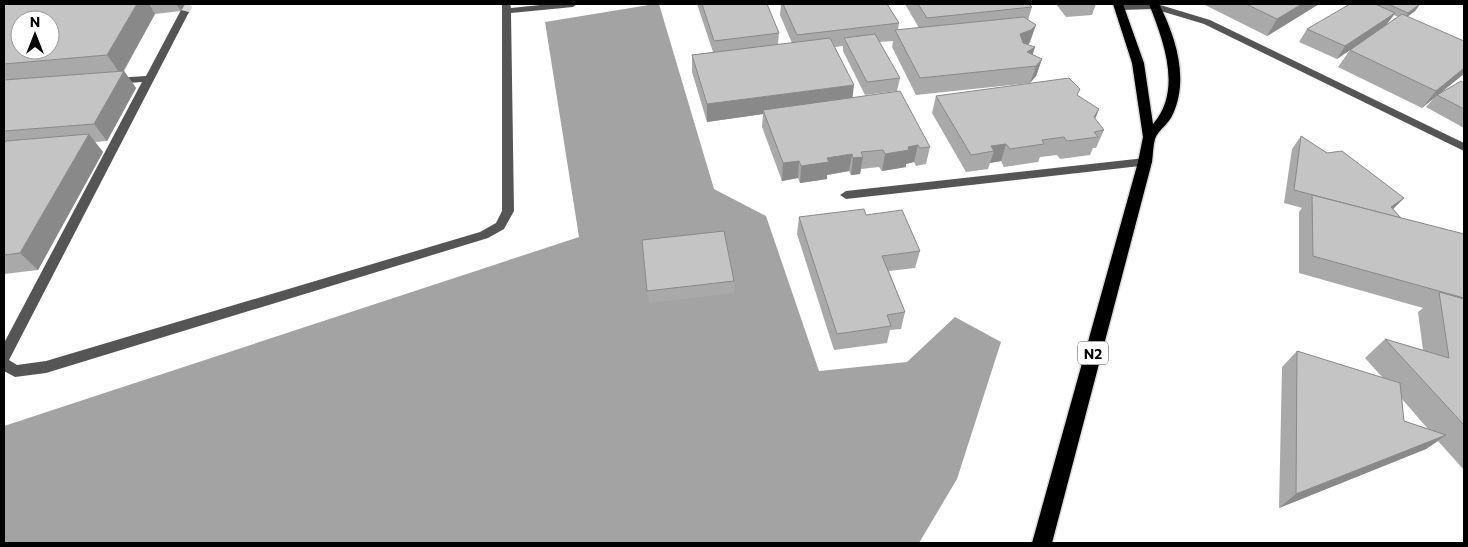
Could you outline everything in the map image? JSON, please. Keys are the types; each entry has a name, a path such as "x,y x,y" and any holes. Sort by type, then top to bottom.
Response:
{"highway":[{"name":"N2","path":"1042,543 1145,162 1149,137 1138,64 1119,5"},
{"name":"N2","path":"1149,137 1166,116 1175,86 1169,45 1155,5"}],"street":[{"path":"4,364 14,371 46,367 484,235 500,226 508,211 506,7 573,4"},
{"path":"1119,5 1155,5 1207,22 1464,147"},
{"path":"4,356 184,12"},
{"path":"102,83 149,78"},
{"path":"846,195 1145,162"}],"shaded area":[{"path":"659,4 714,189 766,216 819,371 907,362 955,317 1001,342 957,479 919,543 4,543 4,426 579,237 545,22"}],"building":[{"path":"4,4 137,4 107,55 60,59 60,10 10,10 10,60 50,60 4,64"},
{"path":"702,4 767,4 779,33 714,41"},
{"path":"783,4 887,4 899,23 797,35"},
{"path":"918,4 1029,4 1032,7 927,18"},
{"path":"1246,4 1302,4 1277,19"},
{"path":"1350,4 1375,4 1395,13 1345,46 1307,29"},
{"path":"1388,4 1420,4 1408,13"},
{"path":"1402,14 1464,41 1464,68 1436,91 1350,50"},
{"path":"1024,17 1036,25 1031,30 1020,34 1023,43 1035,47 1027,52 1042,59 1036,66 920,78 895,30"},
{"path":"875,34 900,78 867,82 844,38"},
{"path":"830,38 854,85 707,104 692,55"},
{"path":"124,71 94,124 4,131 4,80"},
{"path":"1069,78 1080,89 1077,95 1099,109 1094,117 1104,130 1094,132 1098,137 1067,141 1064,137 1042,140 1044,144 1010,149 1006,144 991,146 994,151 971,155 936,96"},
{"path":"1461,81 1464,83 1464,109 1437,95"},
{"path":"900,91 930,147 920,148 918,145 908,147 909,150 885,154 883,150 861,152 863,157 853,158 852,154 827,158 829,162 801,166 799,161 783,163 763,110"},
{"path":"89,134 20,253 4,255 4,144 6,141"},
{"path":"1301,136 1327,153 1342,151 1404,198 1391,207 1401,218 1294,190"},
{"path":"1312,195 1464,234 1464,298 1313,256"},
{"path":"864,209 866,215 902,210 920,251 882,256 905,312 887,315 891,326 837,334 799,217"},
{"path":"724,231 734,281 647,291 642,240"},
{"path":"1439,292 1464,299 1464,425 1385,339 1449,358"},
{"path":"1297,351 1400,383 1404,421 1446,435 1296,494"}],"tunnel":[{"path":"184,12 187,4"}]}
